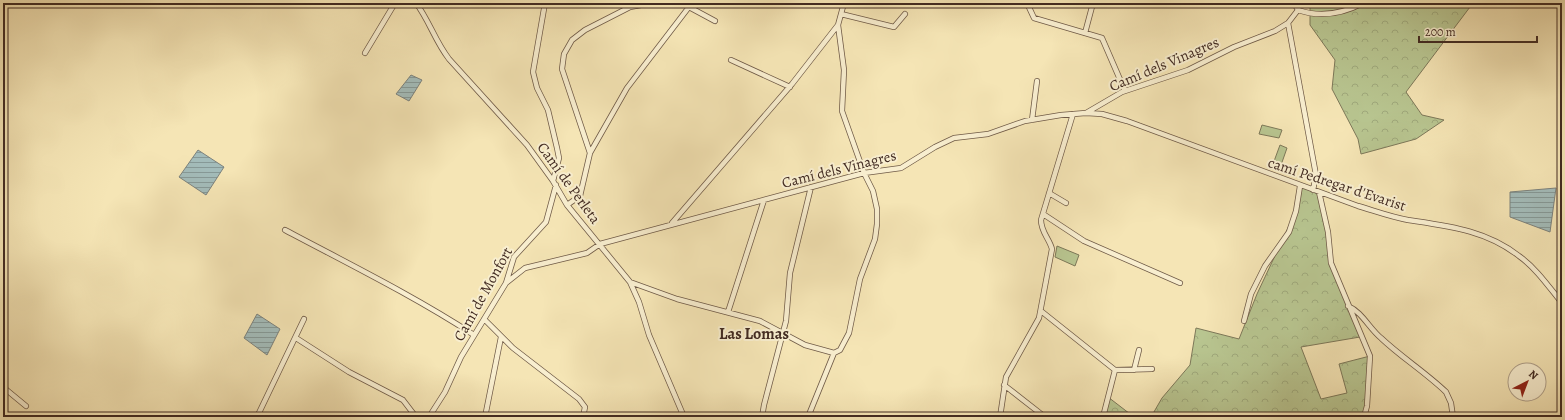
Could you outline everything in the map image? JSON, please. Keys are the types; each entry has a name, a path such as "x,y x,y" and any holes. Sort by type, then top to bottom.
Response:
{"street":[{"path":"365,53 395,3"},
{"name":"Camí de Perleta","path":"416,3 433,30 439,45 449,59 527,145 554,183 567,206 630,282 639,302 649,335 684,417"},
{"name":"Camí de Monfort","path":"429,417 474,335 506,283 514,257 546,222 559,158 548,110 537,88 533,72 545,3"},
{"path":"590,152 562,69 564,54 572,40 585,30 630,7 652,3"},
{"path":"679,3 715,21"},
{"path":"672,224 790,87 838,25 844,3"},
{"path":"1027,3 1034,18 1102,38 1125,91"},
{"path":"1085,33 1093,3"},
{"path":"1294,3 1298,10 1322,15 1337,14 1363,3"},
{"path":"1298,10 1299,3"},
{"path":"567,206 580,196 590,152 627,88 689,7"},
{"name":"Camí dels Vinagres","path":"506,283 525,268 587,253 600,244 864,173 901,168 935,146 954,138 988,134 1032,120 1073,114 1086,114 1125,91 1188,70 1234,47 1275,31 1288,23 1298,10"},
{"path":"841,14 894,27 905,14"},
{"path":"1288,23 1316,176 1313,190"},
{"path":"808,417 834,353 840,350 849,333 860,279 875,239 877,209 873,191 864,173 842,111 844,70 838,25"},
{"path":"731,60 790,87"},
{"path":"1032,120 1037,81"},
{"path":"1000,417 1006,377 1036,327 1041,311 1041,301 1052,249 1041,226 1049,193 1073,114"},
{"name":"camí Pedregar d'Evarist","path":"1086,114 1102,114 1127,121 1300,186 1397,218 1466,229 1495,240 1521,256 1562,303"},
{"path":"1244,321 1251,294 1265,266 1289,232 1296,211 1300,186"},
{"path":"762,417 786,321 790,273 811,187"},
{"path":"1319,192 1328,232 1331,263 1370,356 1367,406 1364,417"},
{"path":"1049,193 1066,203"},
{"path":"728,312 764,200"},
{"path":"1043,214 1084,241 1180,283"},
{"path":"286,230 385,282 474,335"},
{"path":"630,282 678,300 760,321 806,345 834,353"},
{"path":"1348,306 1357,310 1366,324 1381,339 1446,392 1451,403 1452,417"},
{"path":"1041,311 1115,370 1152,369"},
{"path":"257,417 304,319"},
{"path":"484,319 501,337 578,399 584,406 583,417"},
{"path":"485,417 501,337"},
{"path":"296,338 349,372 403,400 416,417"},
{"path":"1134,370 1138,350"},
{"path":"1103,417 1115,370"},
{"path":"1004,386 1045,417"},
{"path":"3,387 26,406"}],"green space":[{"path":"1298,3 1473,3 1406,92 1422,115 1444,120 1416,139 1361,154 1358,139 1332,89 1335,60 1310,25 1310,7"},
{"path":"1262,125 1282,130 1279,138 1259,134"},
{"path":"1280,145 1287,148 1280,168 1273,164"},
{"path":"1300,186 1320,195 1331,263 1360,337 1301,347 1321,399 1347,393 1339,364 1370,356 1364,417 1151,417 1162,398 1190,365 1196,328 1239,339 1257,294 1296,211"},
{"path":"1057,246 1079,255 1075,266 1055,257"},
{"path":"1108,397 1134,417 1103,417"}],"water":[{"path":"411,75 422,80 409,101 396,94"},
{"path":"198,150 224,167 206,195 179,177"},
{"path":"1556,188 1550,232 1510,217 1510,192"},
{"path":"257,314 280,329 267,355 244,338"}],"district":[{"name":"Las Lomas","path":"754,334"}]}
